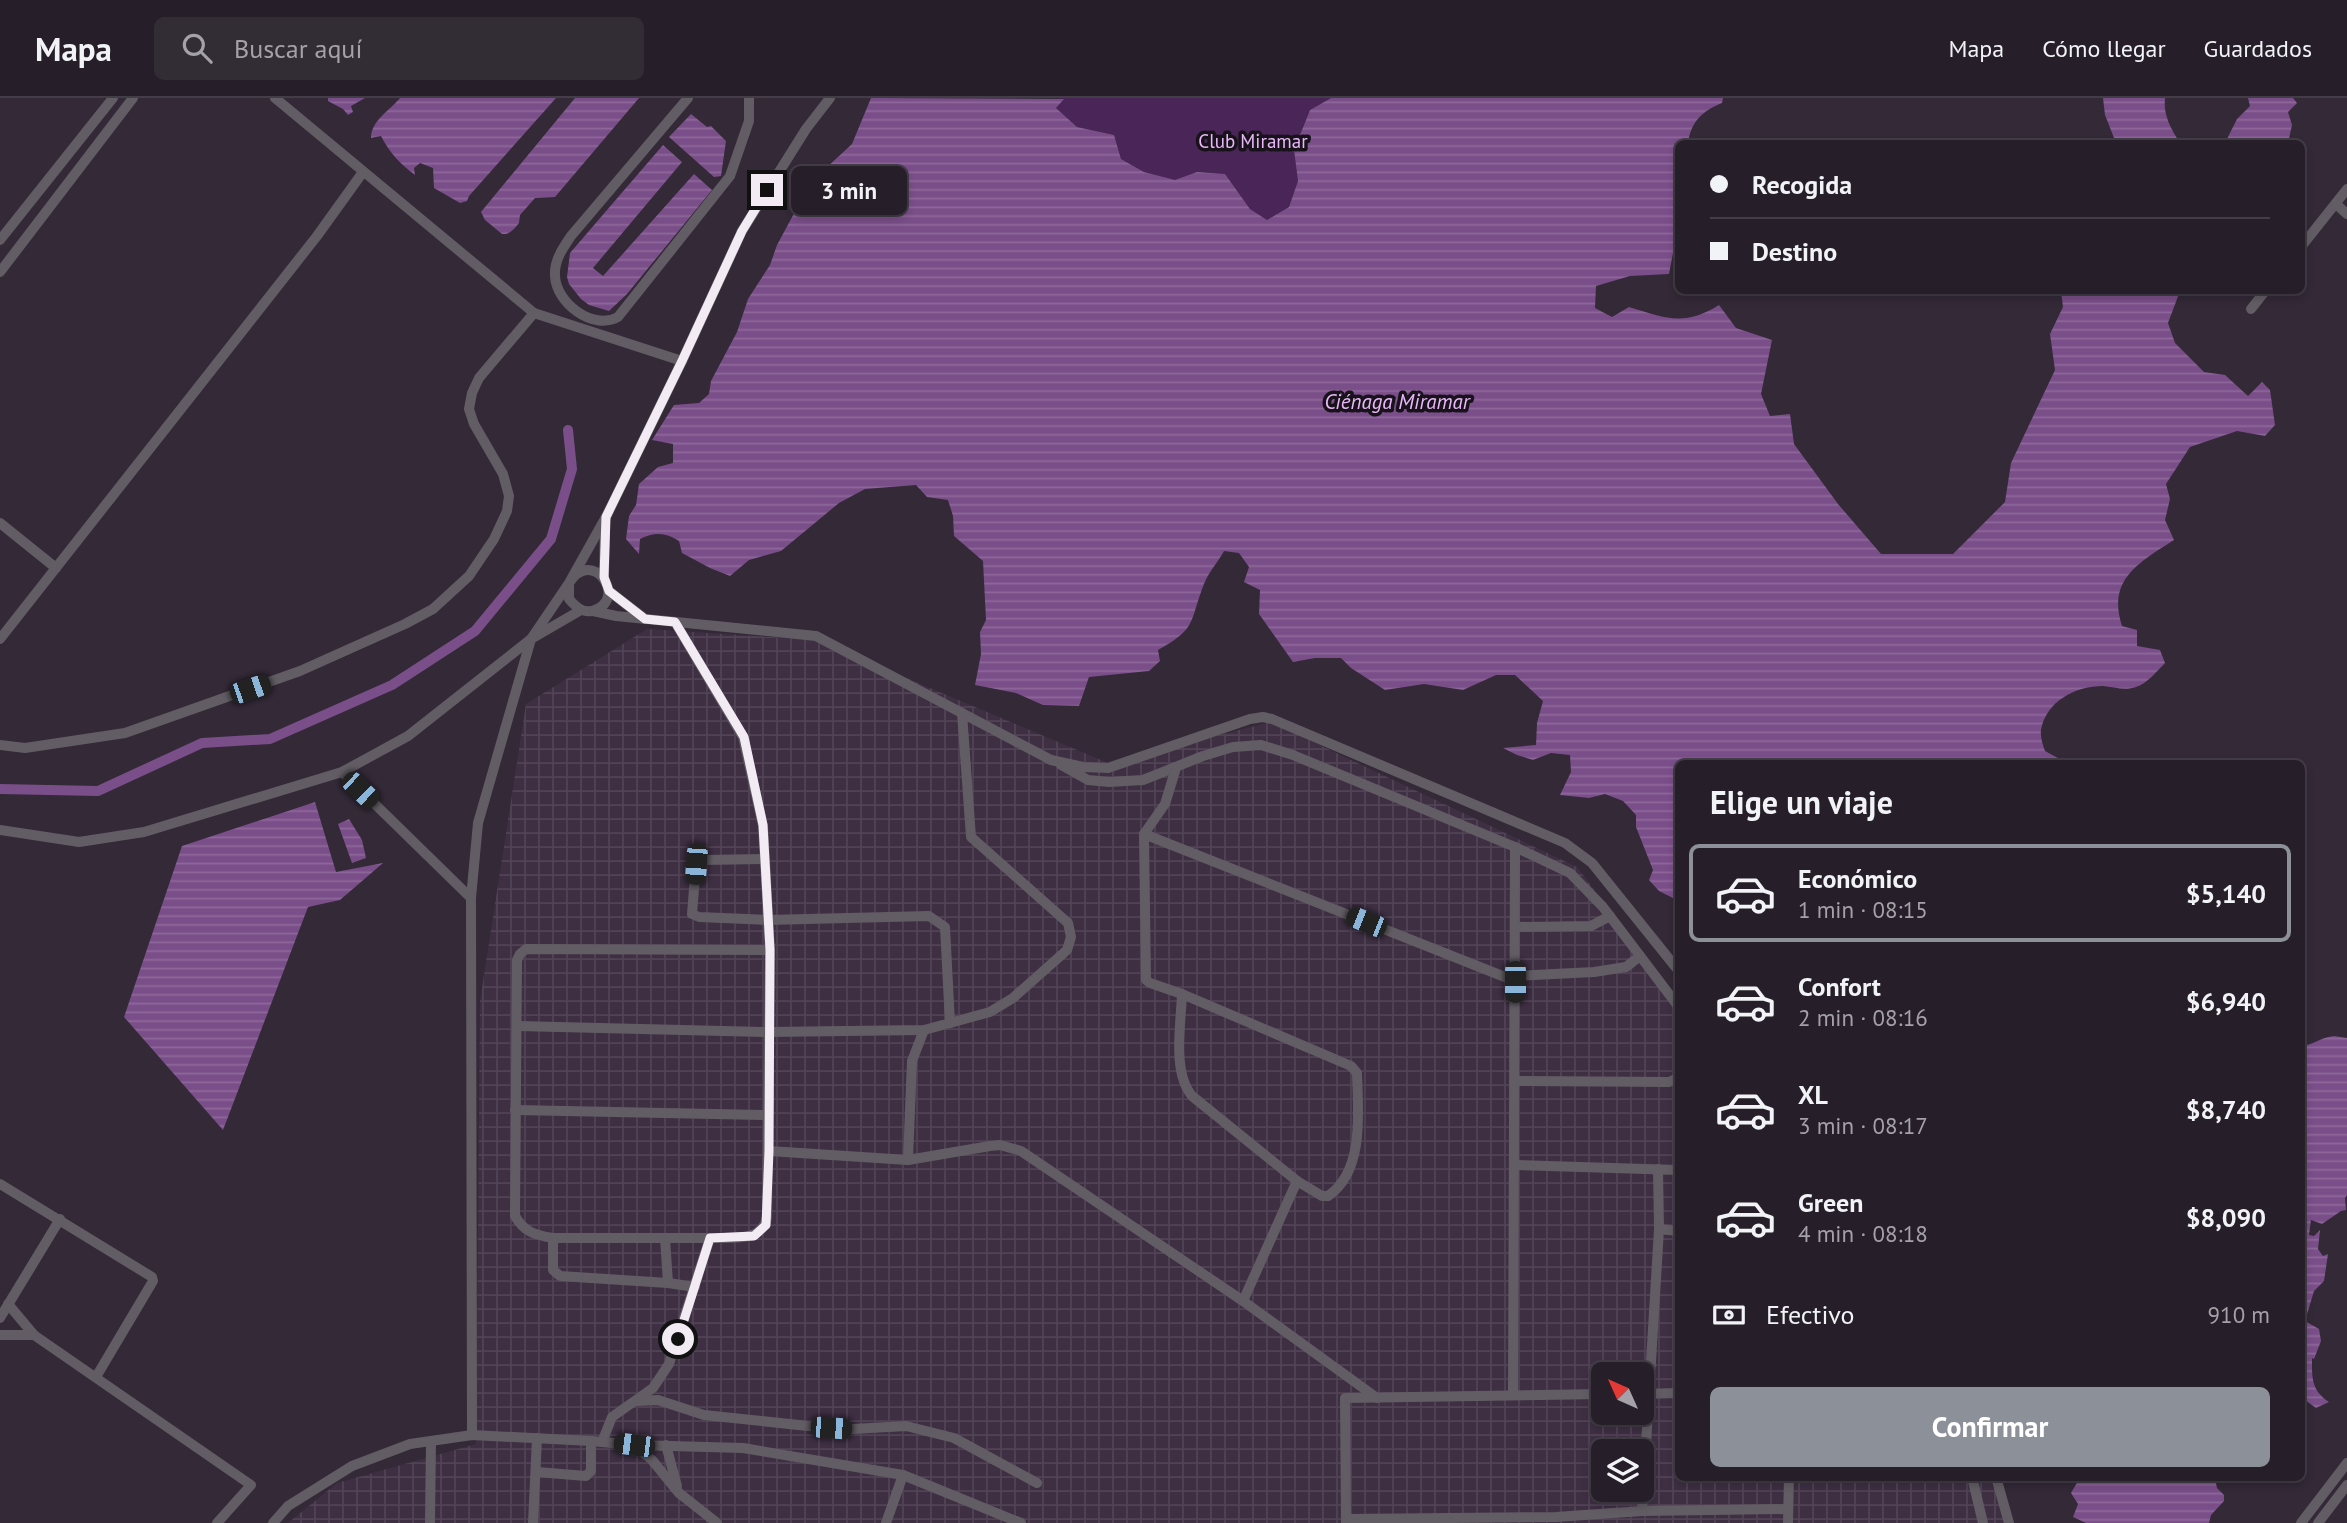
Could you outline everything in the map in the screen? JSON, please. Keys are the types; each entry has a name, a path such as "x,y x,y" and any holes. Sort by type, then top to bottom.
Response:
{"street":[{"path":"0,240 113,98"},
{"path":"0,272 134,98"},
{"path":"275,98 534,313 682,361"},
{"path":"688,98 571,236 560,254 554,279 565,300 580,314 597,321 609,322 618,317 687,230 734,167 749,121 749,98"},
{"path":"581,610 569,599 569,583 606,517 742,231 806,129 830,98"},
{"path":"0,639 317,236 363,172"},
{"path":"2305,242 2347,190"},
{"path":"2336,204 2347,214"},
{"path":"2251,309 2263,294"},
{"path":"0,745 25,748 125,733 300,671 433,609 469,576 494,539 507,511 509,496 503,474 474,424 469,409 479,378 534,313"},
{"path":"592,611 607,600 609,591 604,577 606,517"},
{"path":"0,523 56,568"},
{"path":"472,1435 471,898 478,823 531,639 573,577 585,570 604,577"},
{"path":"609,591 645,619"},
{"path":"0,830 67,842 131,834 342,772 408,736 531,639 581,610 592,611 816,636 1088,780 1143,780 1223,750 1261,745 1293,755 1515,847 1570,873 1610,916 1675,1002"},
{"path":"675,622 744,737 763,825 770,950 766,1225 754,1236 710,1238 553,1238 533,1235 520,1225 515,1216 517,960 526,949 770,950"},
{"path":"518,1026 768,1032 924,1030 990,1012 1013,998 1067,950 1071,937 1068,923 971,837 962,713"},
{"path":"1051,760 1083,767 1108,768 1250,719 1272,719 1565,843 1592,863 1675,966"},
{"path":"1176,768 1165,804 1144,834 1144,974 1150,984 1182,994 1354,1068 1357,1073 1356,1150 1344,1177 1328,1196 1322,1196 1297,1181 1192,1096 1184,1086 1180,1073 1182,994"},
{"path":"342,772 471,898"},
{"path":"1144,834 1515,979 1626,967 1640,956"},
{"path":"1513,1395 1515,847"},
{"path":"764,859 702,860 696,864 692,914 699,917 767,920 929,916 945,927 950,1023"},
{"path":"1515,927 1591,926 1610,916"},
{"path":"908,1160 912,1061 924,1030"},
{"path":"1514,1081 1669,1082 1675,1079"},
{"path":"515,1110 768,1115"},
{"path":"769,1151 908,1160 1000,1145 1021,1151 1243,1301 1377,1398"},
{"path":"1514,1165 1675,1170"},
{"path":"1648,1362 1659,1228 1658,1169"},
{"path":"1243,1301 1297,1181"},
{"path":"0,1184 149,1274 153,1282 96,1377"},
{"path":"0,1318 60,1219"},
{"path":"1659,1228 1675,1231"},
{"path":"553,1238 553,1270 560,1276 695,1287"},
{"path":"665,1238 668,1283"},
{"path":"537,1472 586,1476 592,1471 597,1441 611,1417 653,1388 669,1364 710,1238"},
{"path":"8,1304 34,1335 251,1485 217,1523"},
{"path":"0,1335 34,1335"},
{"path":"1654,1394 1675,1393"},
{"path":"1591,1394 1345,1398 1346,1521 1556,1520 1642,1511 1788,1509"},
{"path":"635,1401 658,1400 704,1415 808,1426 853,1429 906,1426 954,1438 1037,1483"},
{"path":"1642,1511 1644,1425"},
{"path":"273,1523 288,1506 352,1466 410,1444 472,1435 634,1445 743,1448 903,1475 1021,1523"},
{"path":"533,1523 537,1438"},
{"path":"430,1523 431,1441"},
{"path":"634,1445 652,1460 679,1493 717,1523"},
{"path":"666,1445 679,1493"},
{"path":"2301,1523 2347,1463"},
{"path":"886,1523 903,1475"},
{"path":"1788,1523 1789,1481"},
{"path":"1973,1481 1983,1523"},
{"path":"1997,1481 2009,1523"},
{"path":"2318,1523 2347,1485"},
{"path":"2339,1496 2347,1504"},
{"path":"1661,1511 1661,1523"}],"shaded area":[{"path":"647,629 816,640 1108,763 1271,722 1577,867 1675,997 1675,1481 1995,1481 2010,1523 288,1523 337,1483 476,1444 480,1001 526,704"}],"green space":[{"name":"Club Miramar","path":"1057,98 1331,98 1310,110 1294,150 1298,181 1289,207 1267,220 1250,209 1225,174 1198,172 1175,181 1144,172 1121,159 1114,135 1077,127 1056,108 1063,100"}],"water":[{"path":"328,98 365,98 351,106 353,112 348,115 328,101"},
{"path":"400,98 556,98 467,201 460,203 434,188 433,168 420,163 414,168 415,175 395,157 381,136 371,138 374,126"},
{"path":"575,98 639,98 555,197 535,198 520,215 516,227 502,234 485,220 481,212"},
{"name":"Ciénaga Miramar","path":"871,98 1064,99 1056,108 1077,127 1114,135 1121,159 1144,172 1175,180 1197,172 1225,174 1250,209 1267,220 1289,207 1298,181 1294,150 1310,110 1331,98 1723,98 1722,103 1699,118 1689,140 1675,140 1675,250 1669,274 1630,276 1596,286 1595,308 1612,317 1629,307 1664,317 1685,318 1707,312 1719,305 1736,328 1772,340 1761,394 1770,416 1790,414 1794,444 1838,504 1881,554 1953,554 2005,502 2011,463 2055,370 2050,334 2063,307 2061,294 2179,294 2168,323 2175,343 2204,372 2225,375 2248,396 2262,382 2270,390 2275,425 2265,436 2237,431 2190,447 2166,484 2170,499 2165,520 2174,540 2129,574 2122,585 2118,610 2122,626 2137,630 2137,646 2160,650 2165,663 2148,680 2136,687 2124,689 2103,686 2083,689 2056,703 2044,720 2041,738 2045,751 2062,760 1675,760 1675,899 1659,891 1649,880 1653,870 1636,827 1636,815 1623,801 1605,794 1589,798 1560,795 1571,772 1570,755 1551,753 1533,760 1503,748 1536,745 1537,723 1543,701 1515,675 1496,675 1463,690 1424,684 1385,690 1351,668 1341,658 1315,658 1293,662 1259,614 1260,590 1244,582 1249,567 1239,553 1224,551 1206,580 1186,629 1158,650 1160,661 1149,671 1089,677 1079,706 1043,705 1016,693 975,685 981,654 980,632 986,620 983,561 954,536 953,516 948,500 927,497 916,485 865,489 839,503 781,551 749,560 730,576 682,553 679,541 665,535 655,534 640,539 639,554 626,539 629,516 636,505 639,484 658,467 673,463 673,444 652,440 674,405 699,403 709,394 711,381 737,332 748,299 770,265 777,245 811,182 852,144"},
{"path":"2103,98 2165,98 2166,116 2178,140 2115,140 2105,115"},
{"path":"2248,98 2293,98 2297,103 2288,112 2292,125 2289,140 2226,140 2237,119 2250,106"},
{"path":"691,114 707,127 711,126 726,141 721,176 714,177 669,137"},
{"path":"663,145 682,162 593,268 603,276 694,174 712,190 627,294 609,311 589,305 569,284 567,277 570,253"},
{"path":"315,802 336,872 383,863 340,900 308,907 223,1130 124,1017 182,846"},
{"path":"349,819 362,840 366,858 352,863 338,824"},
{"path":"2325,1038 2347,1038 2346,1210 2322,1224 2311,1220 2309,1235 2314,1236 2320,1230 2318,1249 2323,1256 2328,1254 2324,1281 2314,1291 2305,1321 2305,1045"},
{"path":"2305,1321 2319,1329 2321,1341 2314,1359 2312,1358 2313,1378 2319,1393 2329,1402 2316,1408 2305,1400"},
{"path":"2078,1481 2215,1481 2217,1488 2224,1495 2224,1501 2211,1515 2209,1523 2086,1523 2073,1517 2078,1504 2071,1493"}],"waterway":[{"path":"0,789 98,791 202,743 270,739 392,685 475,631 551,539 572,469 568,430"}],"route":[{"path":"678,1339 710,1238 754,1236 766,1225 770,950 763,825 744,737 675,622 645,619 609,591 604,577 606,517 742,231 767,190"}]}
